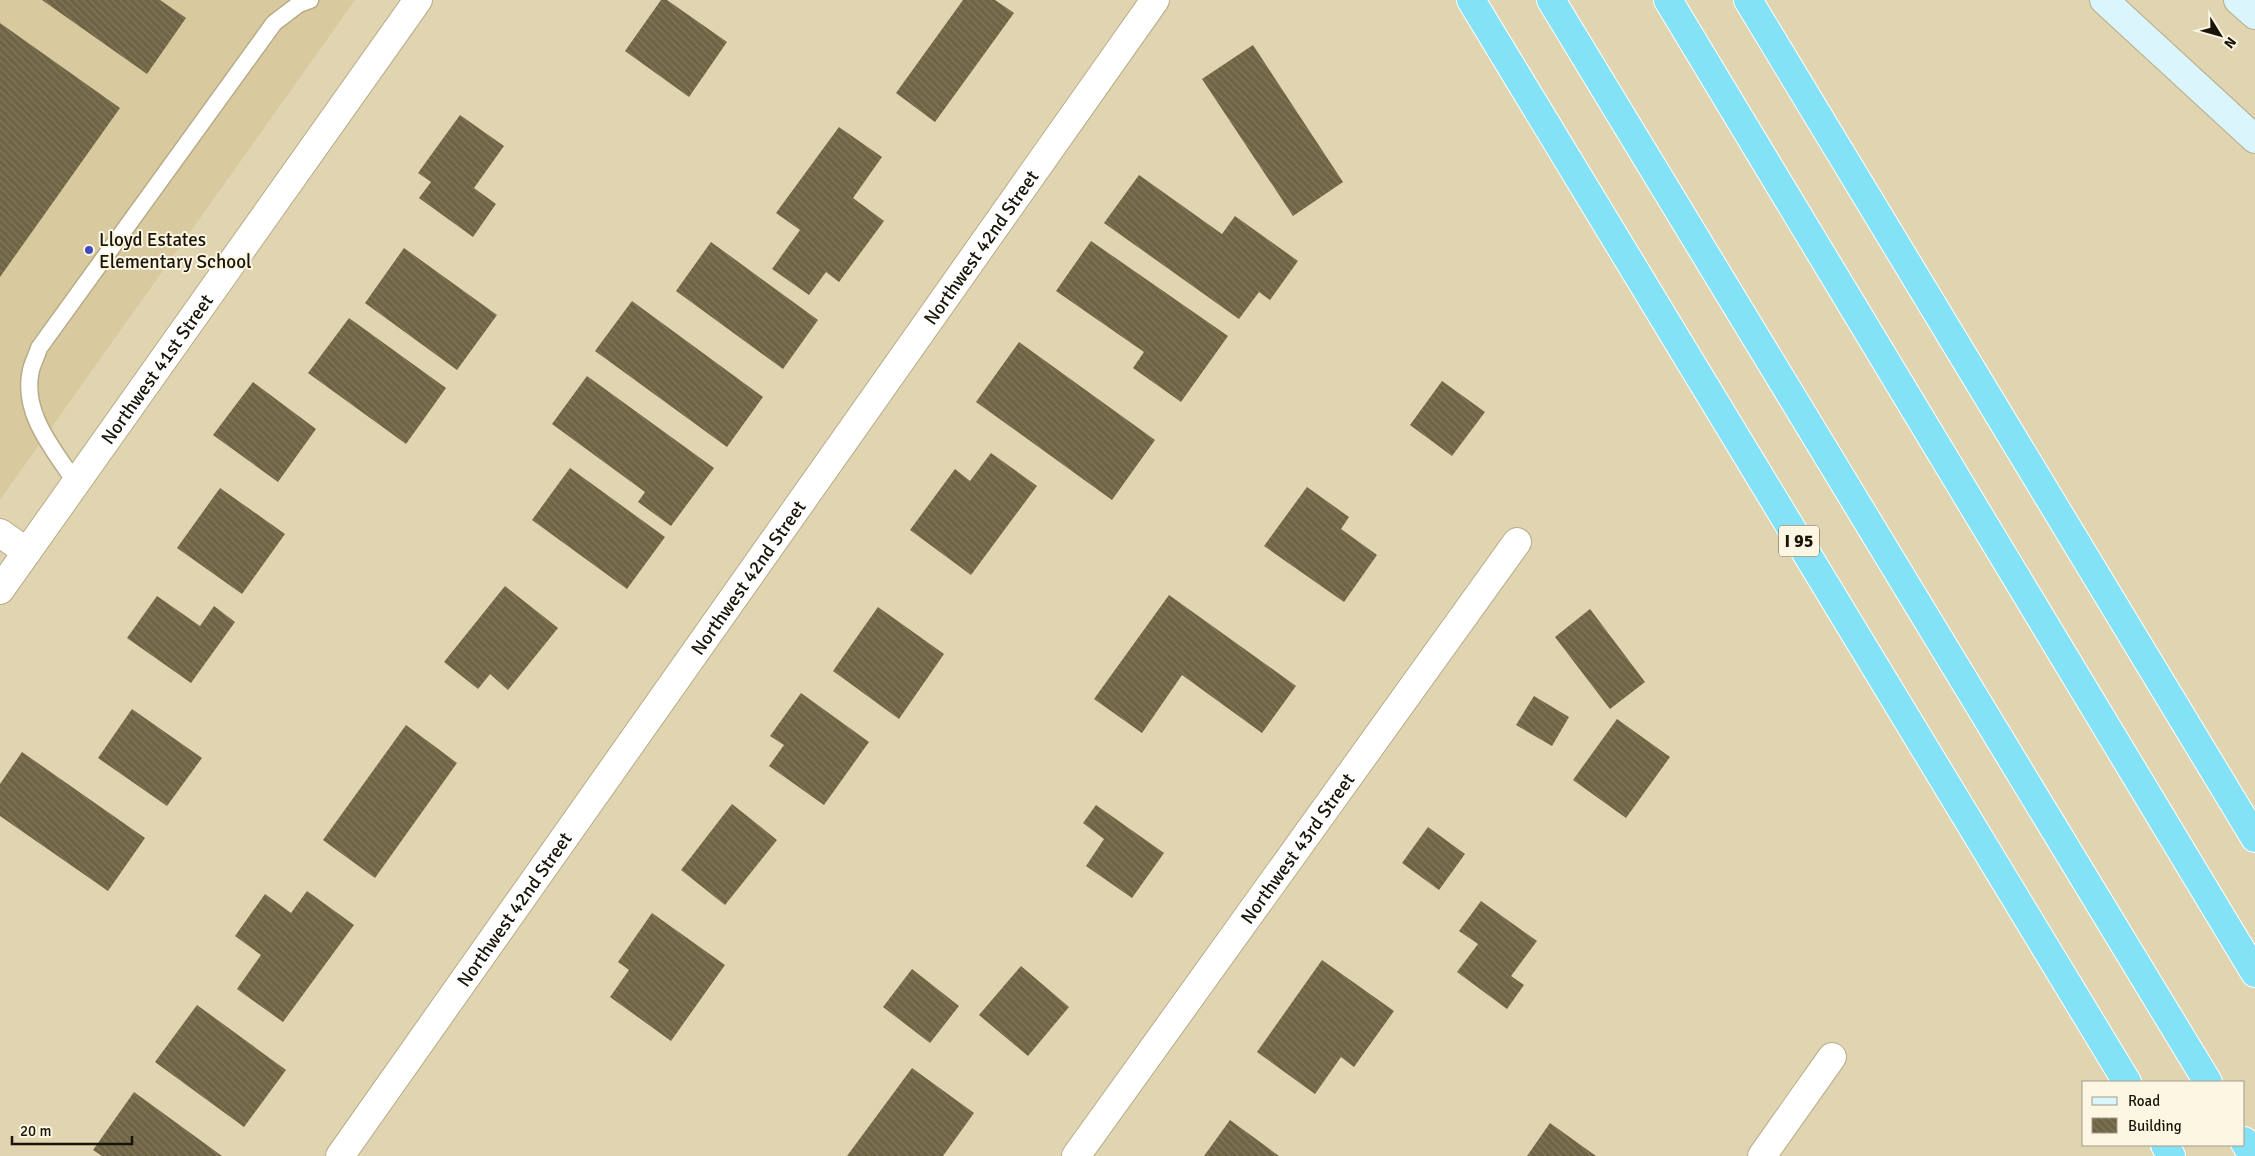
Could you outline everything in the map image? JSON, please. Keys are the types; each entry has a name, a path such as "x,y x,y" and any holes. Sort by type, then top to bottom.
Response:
{"highway":[{"name":"I 95","path":"1471,0 2126,1081"},
{"path":"1551,0 2207,1081"},
{"path":"1668,0 2255,973"},
{"path":"1748,0 2255,838"},
{"path":"2245,1143 2253,1156"}],"main road":[{"path":"2104,0 2255,139"},
{"path":"2238,0 2255,15"}],"street":[{"name":"Northwest 41st Street","path":"0,590 418,0"},
{"name":"Northwest 42nd Street","path":"340,1156 1155,0"},
{"path":"0,533 26,552"},
{"name":"Northwest 43rd Street","path":"1076,1156 1517,542"},
{"path":"1762,1156 1832,1057"}],"lane":[{"path":"76,483 37,424 30,393 31,370 40,348 274,23 299,4 310,0"}],"shaded area":[{"name":"Lloyd Estates Elementary School","path":"0,0 355,0 0,500"}],"building":[{"path":"42,0 160,0 186,18 147,74"},
{"path":"661,0 667,0 727,42 689,97 625,51"},
{"path":"963,0 995,0 1014,13 935,122 896,93"},
{"path":"0,23 120,108 0,277"},
{"path":"1253,45 1343,182 1293,216 1202,79"},
{"path":"460,115 504,146 474,188 496,204 473,237 419,198 431,182 418,173"},
{"path":"839,127 882,157 853,198 884,221 839,282 826,272 809,295 772,269 800,230 776,213"},
{"path":"1139,175 1222,234 1235,216 1298,261 1270,300 1259,292 1239,319 1104,223"},
{"path":"1091,241 1228,336 1181,402 1133,368 1144,352 1056,291"},
{"path":"711,242 818,320 783,369 676,291"},
{"path":"404,248 497,315 457,370 365,303"},
{"path":"632,301 763,397 727,447 595,351"},
{"path":"349,318 446,388 406,444 308,373"},
{"path":"1019,342 1155,440 1112,500 976,402"},
{"path":"587,376 714,468 671,526 638,502 645,492 552,424"},
{"path":"1442,381 1485,412 1452,456 1410,425"},
{"path":"253,382 316,429 278,482 213,435"},
{"path":"991,453 1037,486 971,575 910,530 955,469 970,481"},
{"path":"570,468 665,537 627,589 532,520"},
{"path":"1307,487 1349,517 1341,529 1377,555 1344,602 1264,546"},
{"path":"220,488 285,534 242,594 177,548"},
{"path":"505,586 558,628 508,690 490,674 478,689 444,662"},
{"path":"1169,595 1296,686 1262,733 1182,675 1142,733 1094,699"},
{"path":"157,596 200,626 214,606 235,622 191,683 127,638"},
{"path":"878,607 944,654 899,719 833,671"},
{"path":"1590,609 1645,682 1610,709 1555,637"},
{"path":"801,693 869,742 824,805 769,766 784,745 770,736"},
{"path":"1534,696 1569,717 1552,746 1516,725"},
{"path":"132,709 202,758 167,806 98,758"},
{"path":"1617,719 1670,757 1626,818 1573,780"},
{"path":"406,725 457,763 375,878 323,840"},
{"path":"22,752 145,838 108,891 0,816 0,784"},
{"path":"732,804 777,840 725,905 681,870"},
{"path":"1096,805 1164,853 1132,898 1086,866 1104,839 1083,823"},
{"path":"1428,827 1465,854 1439,890 1402,863"},
{"path":"307,891 354,925 283,1022 237,989 261,955 235,936 265,894 291,913"},
{"path":"1481,901 1537,941 1511,976 1524,985 1507,1009 1457,972 1478,944 1459,931"},
{"path":"652,913 725,965 671,1041 610,997 629,970 618,962"},
{"path":"1322,960 1394,1011 1354,1067 1341,1057 1315,1094 1257,1052"},
{"path":"1021,966 1069,1007 1028,1056 979,1015"},
{"path":"912,969 959,1006 930,1043 883,1007"},
{"path":"197,1005 286,1070 244,1127 155,1062"},
{"path":"912,1068 974,1113 943,1156 847,1156"},
{"path":"134,1092 222,1156 102,1156 93,1150"},
{"path":"1230,1120 1279,1156 1204,1156"},
{"path":"1550,1123 1596,1156 1527,1156"}],"place":[{"name":"Lloyd Estates Elementary School","path":"89,250"}]}
